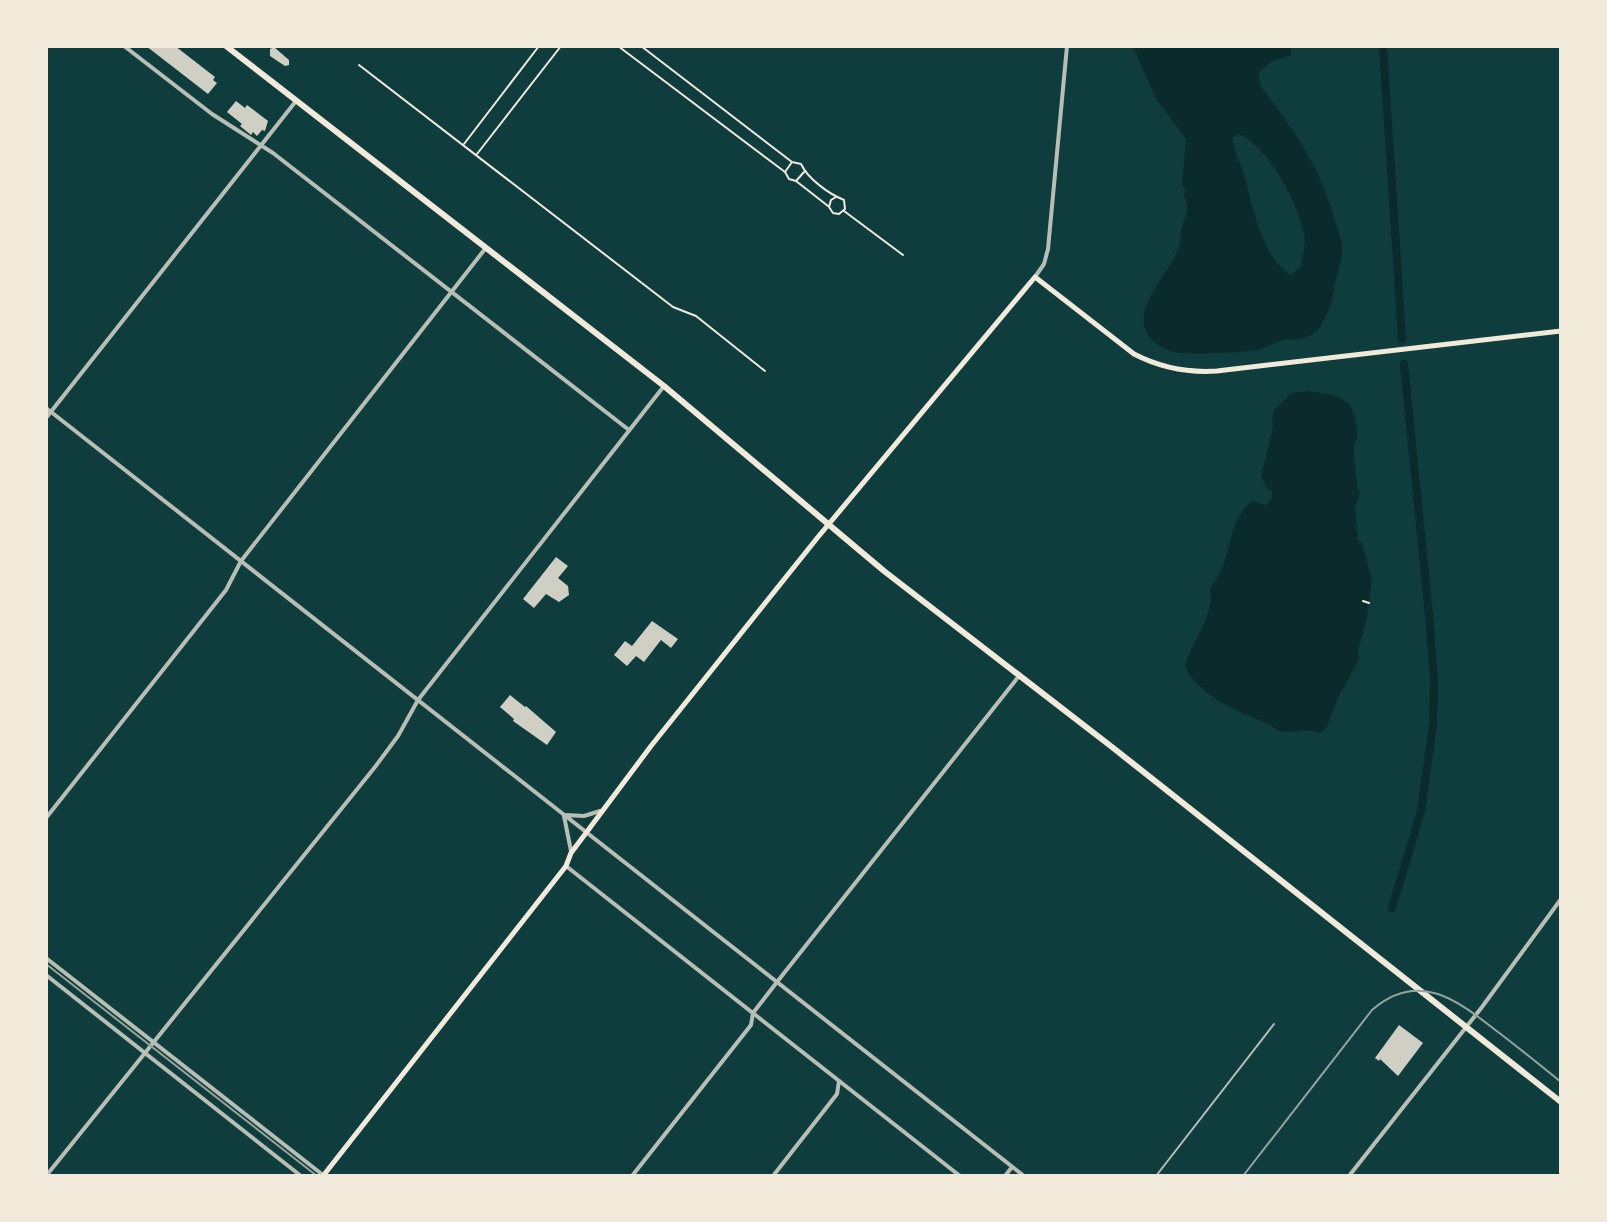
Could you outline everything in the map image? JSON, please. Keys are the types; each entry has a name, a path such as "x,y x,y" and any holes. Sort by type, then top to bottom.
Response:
{"main road":[{"path":"226,46 664,386 828,525 1561,1102"},
{"path":"323,1176 566,866 571,853 601,811 828,525 1035,277 1134,354 1181,371 1217,371 1561,331"}],"street":[{"path":"124,46 452,291 629,430"},
{"path":"1035,277 1044,264 1048,249 1067,46"},
{"path":"46,418 48,409 296,101"},
{"path":"46,818 226,590 241,561 485,249"},
{"path":"46,1176 375,767 398,736 418,700 664,386"},
{"path":"48,409 1024,1176"},
{"path":"632,1176 751,1025 753,1013 1019,676"},
{"path":"563,814 584,816 601,811"},
{"path":"563,814 571,853"},
{"path":"566,866 960,1176"},
{"path":"1349,1176 1561,899"},
{"path":"46,958 323,1176"},
{"path":"46,975 301,1176"},
{"path":"773,1176 837,1094 839,1081"},
{"path":"1005,1176 1012,1167"}],"lane":[{"path":"1156,1176 1274,1024"}],"path":[{"path":"463,145 539,46"},
{"path":"477,155 561,46"},
{"path":"618,46 836,214 844,211"},
{"path":"641,46 792,162 801,164 804,172 845,202 844,211"},
{"path":"359,65 673,307 696,316 765,371"},
{"path":"785,172 792,162"},
{"path":"796,181 804,172"},
{"path":"829,207 836,197"},
{"path":"844,211 903,255"},
{"path":"1363,601 1369,603"}],"water":[{"path":"1133,46 1291,46 1291,55 1271,62 1258,73 1261,87 1296,135 1315,169 1342,245 1330,307 1319,328 1311,335 1258,350 1180,353 1159,345 1148,335 1144,314 1154,290 1175,257 1187,210 1186,190 1182,185 1186,139 1155,97","holes":["1238,134 1249,140 1280,177 1301,223 1305,239 1303,258 1301,266 1291,275 1281,267 1265,244 1235,151 1233,137"]},
{"path":"1307,391 1337,397 1354,413 1357,435 1354,456 1360,492 1355,507 1358,540 1362,543 1372,581 1358,651 1359,660 1339,695 1326,729 1320,733 1281,731 1231,707 1200,687 1185,667 1206,619 1210,589 1223,566 1239,516 1252,501 1266,505 1272,498 1272,491 1261,476 1273,428 1272,417 1276,408 1291,393"}],"building":[{"path":"146,46 175,46 215,77 213,80 217,83 208,94"},
{"path":"274,47 289,60 289,65 285,66 270,56 270,49"},
{"path":"236,101 245,108 247,105 268,121 265,131 262,130 257,136 253,132 251,135 240,126 242,124 227,112"},
{"path":"556,557 568,566 558,578 568,586 569,595 559,602 546,594 534,608 523,599"},
{"path":"652,621 678,639 671,648 661,640 644,662 636,656 627,666 614,655 625,641 632,646"},
{"path":"510,695 556,732 547,745 513,721 500,707"},
{"path":"1399,1025 1423,1043 1398,1076 1375,1058"}],"waterway":[{"path":"1383,46 1402,339"},
{"path":"1392,908 1421,811 1433,725 1434,680 1404,364"}],"tram line":[{"path":"46,964 317,1176"},
{"path":"1243,1176 1372,1010 1389,998 1406,992 1438,994 1453,1001 1483,1020 1561,1082"}]}
